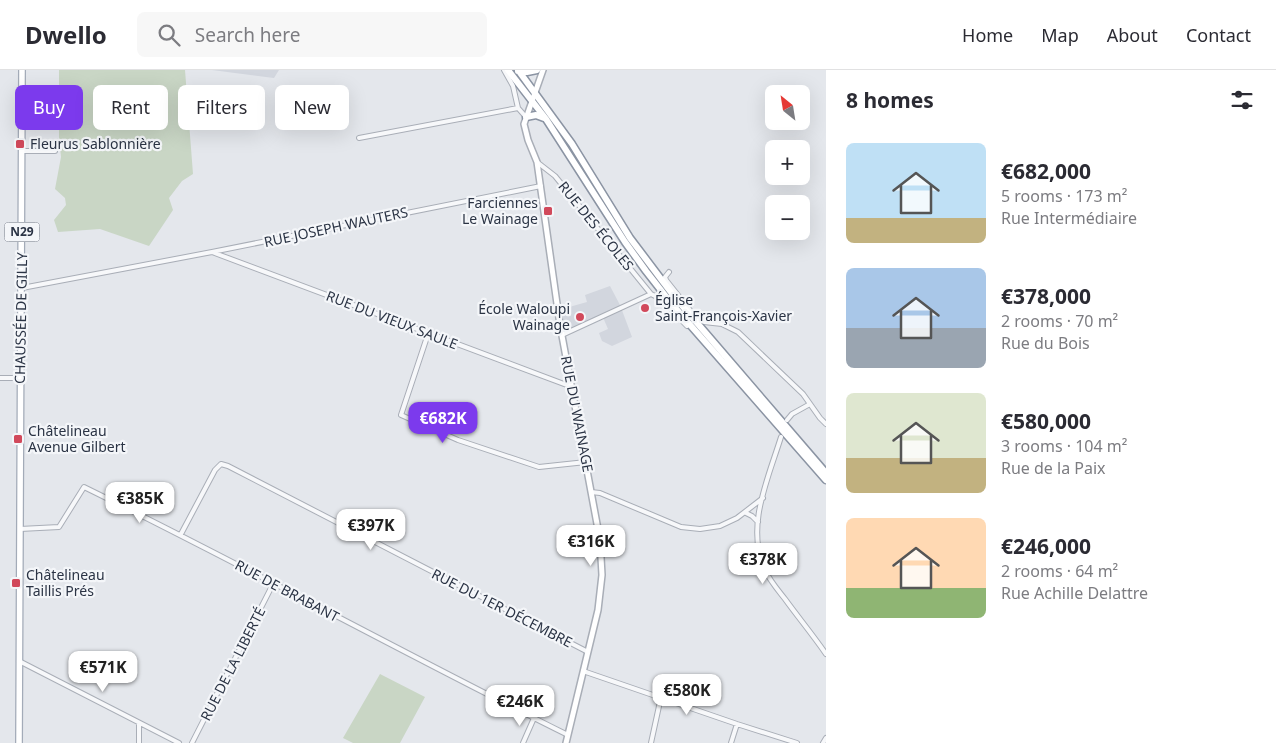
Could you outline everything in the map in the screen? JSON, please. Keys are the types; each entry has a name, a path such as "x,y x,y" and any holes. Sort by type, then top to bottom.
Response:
{"highway":[{"path":"508,70 546,119 625,242 646,271 671,303 826,480"},
{"path":"518,70 527,72 537,70"},
{"path":"518,70 572,144 630,238 673,295 826,473"},
{"path":"526,116 536,115 546,119"}],"main road":[{"name":"CHAUSSÉE DE GILLY","path":"20,529 22,70"},
{"name":"N29","path":"19,743 20,529"}],"street":[{"path":"504,70 513,86 518,108 526,116"},
{"name":"RUE DU WAINAGE","path":"543,70 524,124 537,162 562,335 600,540 602,575 598,610 566,743"},
{"path":"359,138 518,108"},
{"path":"22,151 55,150"},
{"name":"RUE DES ÉCOLES","path":"537,162 555,176 651,294 687,326"},
{"name":"RUE JOSEPH WAUTERS","path":"22,288 541,186"},
{"name":"RUE DU VIEUX SAULE","path":"212,252 572,387"},
{"path":"669,272 666,280 697,319 704,322 722,324 738,332 790,381 826,424"},
{"path":"562,335 651,294"},
{"path":"428,334 401,415 458,440 539,467 586,462"},
{"path":"0,378 21,378"},
{"path":"787,420 792,414 810,404"},
{"path":"781,437 763,498 756,534 758,547 765,571 826,654"},
{"name":"RUE DU 1ER DÉCEMBRE","path":"181,534 215,470 221,464 228,466 588,652"},
{"name":"RUE DE BRABANT","path":"20,529 58,527 84,487 181,534 273,584 568,735"},
{"path":"591,492 600,493 681,527 700,529 720,526 746,513 763,498"},
{"path":"746,513 758,522"},
{"name":"RUE DE LA LIBERTÉ","path":"192,743 273,584"},
{"path":"19,662 179,743"},
{"path":"583,671 797,743"},
{"path":"651,743 662,697"},
{"path":"523,743 534,718"},
{"path":"139,722 139,743"},
{"path":"731,743 736,724"},
{"path":"770,743 772,736"},
{"path":"823,743 826,738"}],"shaded area":[{"path":"212,70 279,70 274,78"},
{"name":"École Waloupi Wainage","path":"610,286 620,305 632,337 612,346 602,341 599,333 608,329 602,315 569,330 564,327 562,309 587,302 585,295"}],"green space":[{"path":"59,70 185,70 186,85 178,85 178,130 190,130 193,174 182,181 169,198 173,210 149,246 100,229 58,232 54,220 66,205 65,198 55,189 61,157 59,130 83,130 83,85 59,85"},
{"path":"380,674 425,697 400,743 353,743 343,738"}],"place":[{"name":"Fleurus Sablonnière","path":"20,144"},
{"name":"Farciennes Le Wainage","path":"548,211"},
{"name":"Église Saint-François-Xavier","path":"645,308"},
{"name":"École Waloupi Wainage","path":"580,317"},
{"name":"Châtelineau Avenue Gilbert","path":"18,439"},
{"name":"Châtelineau Taillis Prés","path":"16,583"}]}
